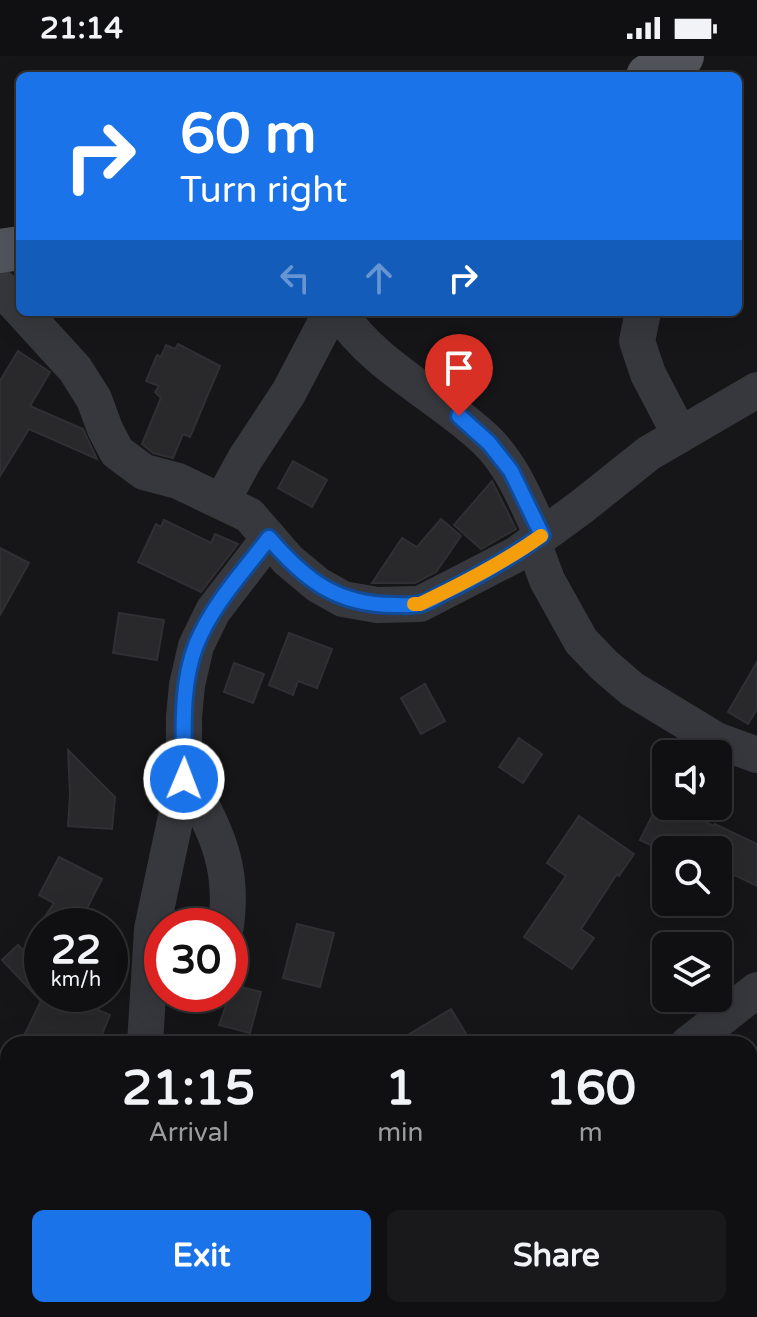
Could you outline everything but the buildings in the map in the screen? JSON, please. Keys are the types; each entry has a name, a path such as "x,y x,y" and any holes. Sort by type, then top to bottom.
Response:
{"main road":[{"path":"655,72 682,56"}],"street":[{"path":"0,287 16,304"},
{"path":"27,316 75,369 94,399 117,452 144,472 178,481 249,515 288,560 318,585 343,599 377,605 420,604 504,560 538,538 649,453 757,390"},
{"path":"222,501 289,392 329,316"},
{"path":"342,316 364,343 489,443 511,471 538,538 547,580 581,641 632,689 716,740 757,755"},
{"path":"642,316 637,341 648,374 680,435"},
{"path":"145,1036 152,929 184,770 187,685 196,646 213,611 269,538"},
{"path":"184,770 221,845 229,878 227,908"},
{"path":"698,1036 757,990"}],"slow traffic":[{"path":"414,604 456,587 517,554 541,536"}],"route":[{"path":"184,779 184,717 196,646 213,611 269,538 288,560 318,585 343,599 399,605 420,604 456,587 517,554 542,535 511,471 489,443 459,416"}]}
